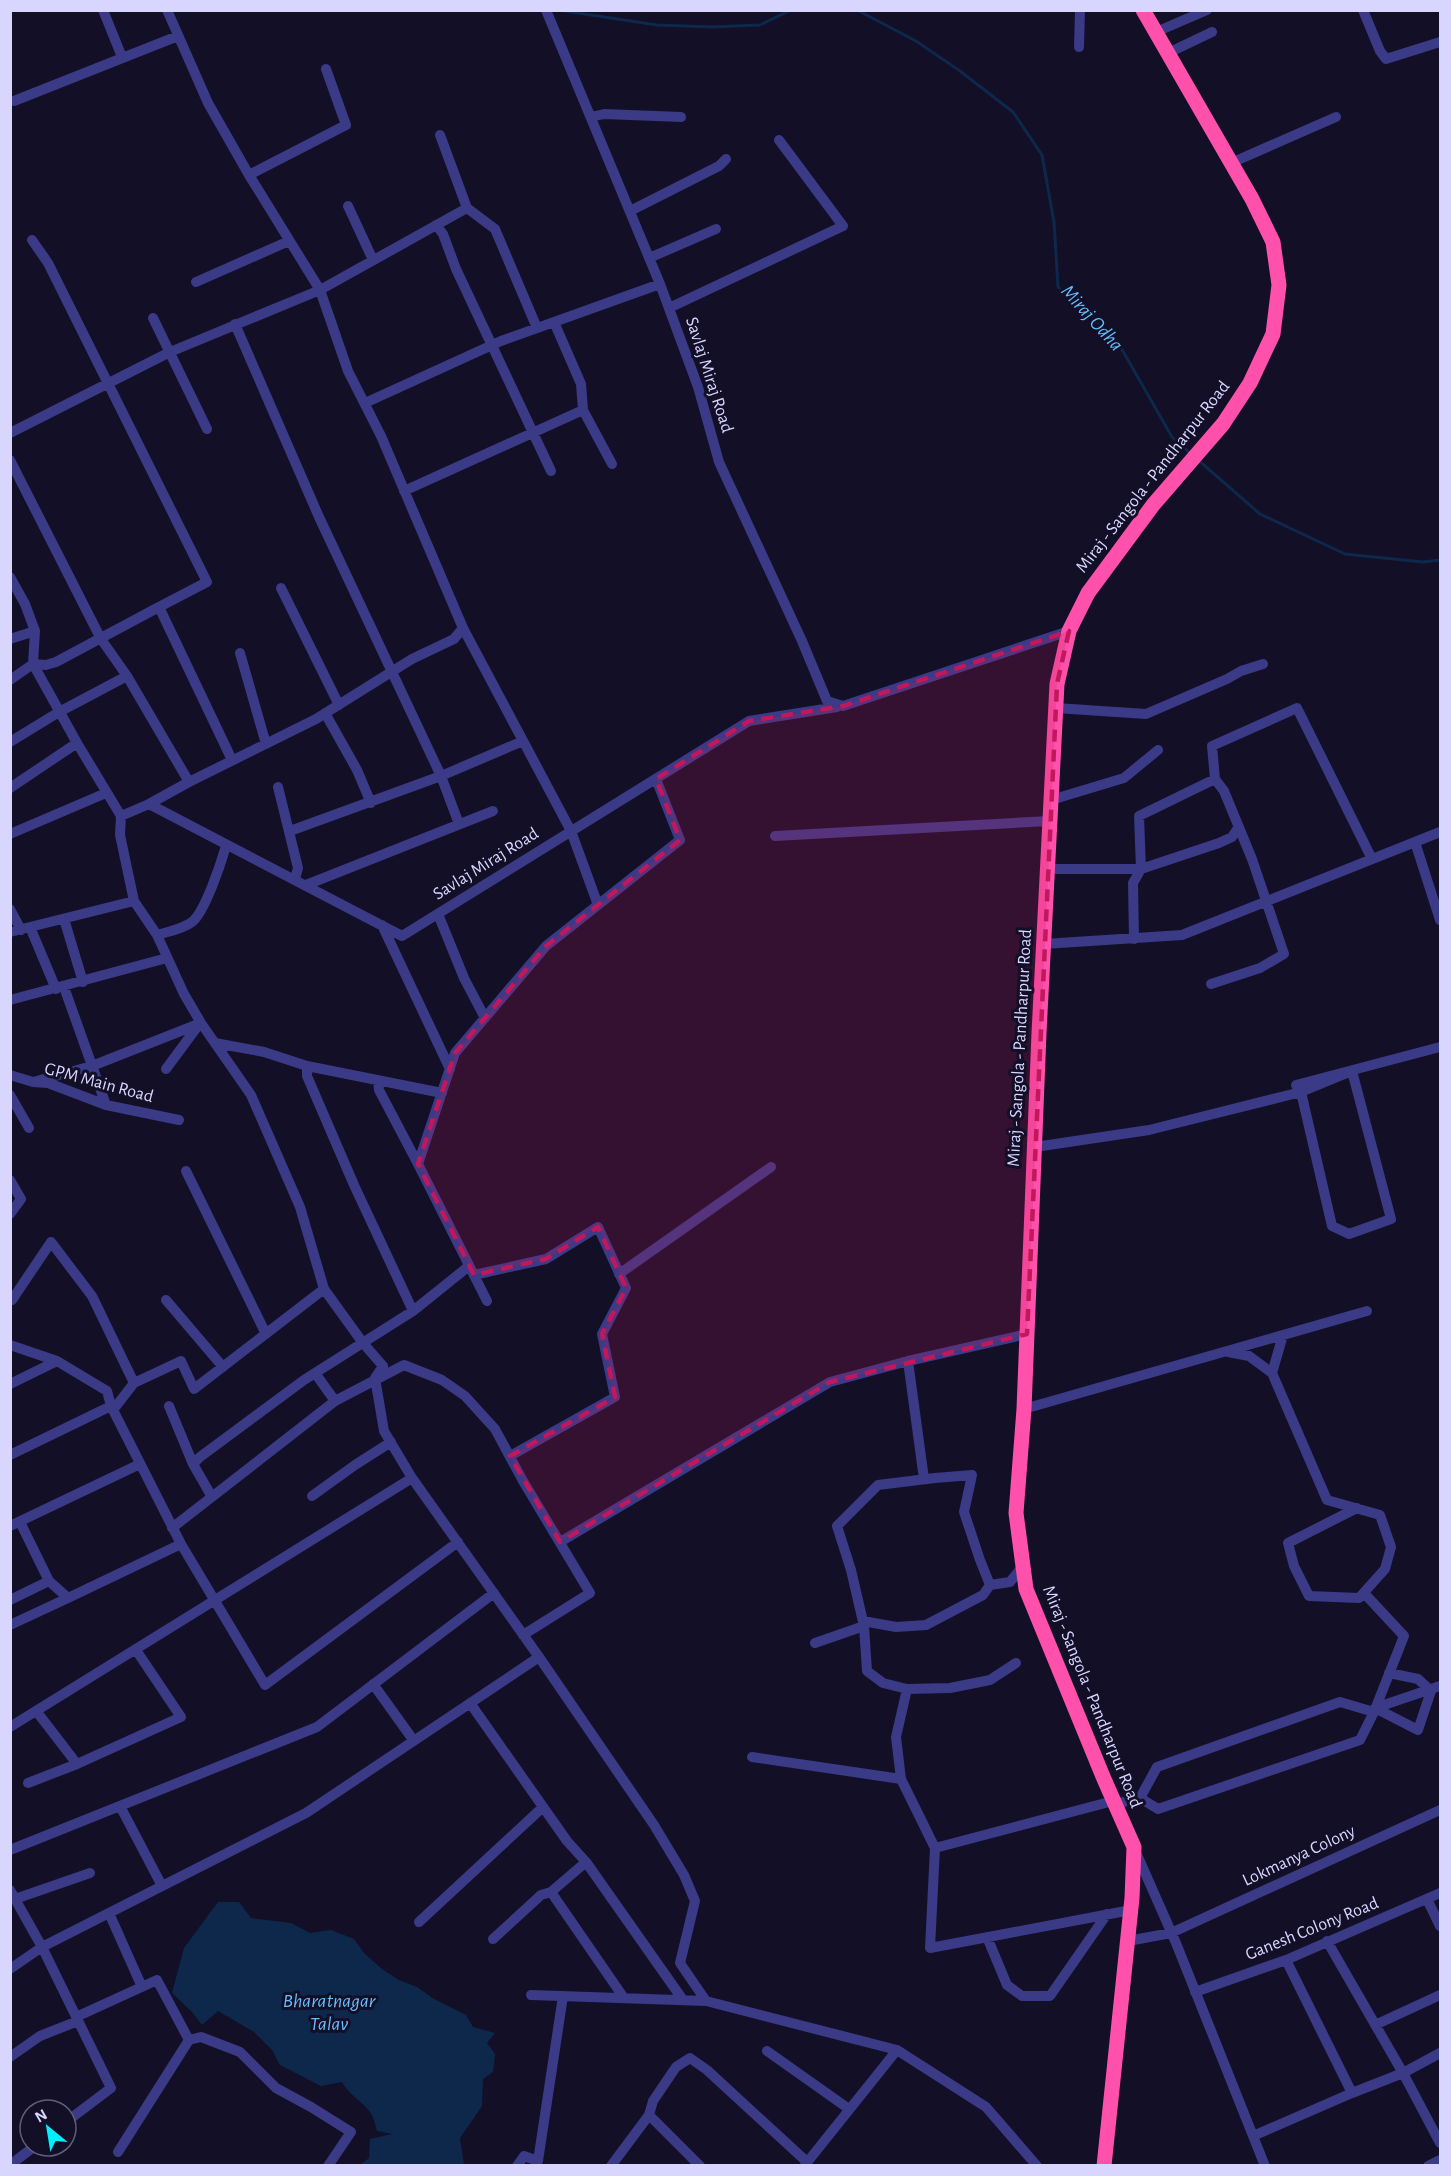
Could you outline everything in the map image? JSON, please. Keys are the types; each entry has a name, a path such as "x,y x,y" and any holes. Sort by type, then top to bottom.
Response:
{"highway":[{"name":"Miraj - Sangola - Pandharpur Road","path":"1104,2166 1131,1910 1134,1847 1026,1589 1016,1513 1024,1409 1057,684 1069,631 1088,593 1153,505 1223,424 1250,383 1273,334 1279,285 1273,242 1252,199 1143,10"}],"street":[{"path":"103,10 122,57"},
{"path":"167,10 208,104 320,290 348,371 365,403 463,628 572,831 598,905"},
{"name":"Savlaj Miraj Road","path":"546,10 660,284 698,387 719,462 802,641 827,701 843,706"},
{"path":"1079,47 1080,10"},
{"path":"1156,32 1207,10"},
{"path":"1363,10 1380,51 1386,59 1440,42"},
{"path":"1168,52 1212,32"},
{"path":"14,100 178,36"},
{"path":"249,175 346,125 326,69"},
{"path":"591,117 604,114 681,117"},
{"path":"1231,163 1336,117"},
{"path":"440,135 467,208 495,229 537,328"},
{"path":"669,308 843,226 779,140"},
{"path":"630,211 719,166 726,159"},
{"path":"348,206 374,260"},
{"path":"10,433 170,352 320,290 467,208"},
{"path":"436,225 443,234 456,269 551,471"},
{"path":"649,258 716,229"},
{"path":"10,680 33,664 46,665 56,662 207,582 48,262 33,240"},
{"path":"196,282 289,240"},
{"path":"365,403 492,345 660,284"},
{"path":"153,318 207,429"},
{"path":"554,322 581,384 583,410 612,464"},
{"path":"235,324 319,517 441,776 459,824"},
{"path":"404,491 583,410"},
{"path":"10,460 101,639 127,676 189,782"},
{"path":"10,577 25,604 35,631 33,664 76,743 122,816 120,835 134,901 157,935 184,994 201,1023 251,1095 300,1207 324,1289 363,1343 383,1366 375,1378 384,1431 412,1478 654,1825 684,1875 695,1901 680,1963 706,2001"},
{"path":"281,588 339,705"},
{"path":"159,607 232,760"},
{"path":"122,816 325,713 412,659 454,639 463,628"},
{"path":"10,639 35,631"},
{"name":"Savlaj Miraj Road","path":"149,804 402,936 749,721 843,706 1069,631"},
{"path":"240,653 266,744"},
{"path":"1056,708 1146,714 1241,671 1263,664"},
{"path":"10,742 59,712 127,676"},
{"path":"1211,984 1260,968 1284,954 1268,901 1224,791 1215,779 1212,746 1297,708 1372,859"},
{"path":"325,713 357,770 371,803"},
{"path":"290,831 441,776 523,741"},
{"path":"10,788 76,743"},
{"path":"1051,800 1124,778 1158,750"},
{"path":"418,1164 455,1053 546,946 680,840 656,779"},
{"path":"1134,939 1133,883 1141,869 1139,816 1215,779"},
{"path":"278,787 298,868 295,879"},
{"path":"10,834 106,793"},
{"path":"306,885 493,811"},
{"path":"775,836 1050,821"},
{"path":"1048,869 1141,869 1219,843 1232,837 1238,828"},
{"path":"1044,944 1182,935 1440,832"},
{"path":"1415,842 1440,920"},
{"path":"157,935 189,924 196,918 208,895 226,846"},
{"path":"20,930 134,901"},
{"path":"10,909 20,930 60,988 106,1105"},
{"path":"438,914 464,978 485,1018"},
{"path":"64,919 84,982"},
{"path":"381,925 450,1069"},
{"path":"10,1000 167,958"},
{"path":"33,1082 92,1066 201,1023"},
{"path":"166,1069 201,1023"},
{"path":"215,1043 264,1052 307,1066 442,1093"},
{"path":"1352,1071 1391,1219 1349,1234 1332,1226 1301,1092 1296,1084 1440,1047"},
{"path":"307,1066 307,1076 354,1185 413,1311"},
{"name":"GPM Main Road","path":"10,1075 33,1082 48,1083 106,1105 180,1120"},
{"path":"378,1080 379,1090 487,1301"},
{"path":"1035,1147 1149,1130 1301,1092"},
{"path":"10,1095 29,1128"},
{"path":"620,1274 771,1167"},
{"path":"186,1171 266,1334"},
{"path":"10,1180 21,1199 10,1214"},
{"path":"193,1464 315,1373 413,1311 471,1270 546,1259 598,1227 626,1288 602,1334 615,1397 510,1455"},
{"path":"10,1296 12,1300 51,1242 92,1296 134,1383"},
{"path":"10,1455 112,1408 134,1383 181,1360 194,1389 324,1289"},
{"path":"166,1300 223,1367"},
{"path":"1024,1409 1367,1311"},
{"path":"560,1542 830,1382 908,1361 1027,1334"},
{"path":"1272,1373 1283,1335"},
{"path":"13,1348 57,1361 107,1391 112,1408 172,1528 265,1684 458,1542"},
{"path":"1225,1352 1249,1356 1272,1373 1328,1500 1357,1508 1380,1515 1391,1547 1385,1569 1364,1593 1359,1598 1309,1596 1293,1566 1288,1543 1357,1508"},
{"path":"10,1384 57,1361"},
{"path":"908,1361 924,1479"},
{"path":"172,1528 335,1401 375,1378 404,1365 442,1380 465,1396 495,1429 590,1593 523,1635"},
{"path":"315,1373 335,1401"},
{"path":"169,1406 193,1464 212,1497"},
{"path":"312,1496 391,1442"},
{"path":"68,1598 49,1581 15,1524 140,1464"},
{"path":"990,1585 964,1512 972,1475 878,1485 837,1526 851,1570 863,1624 867,1671 883,1683 907,1689 950,1688 990,1680 1016,1663"},
{"path":"10,1727 412,1478"},
{"path":"10,1625 181,1544"},
{"path":"815,1643 863,1624 896,1627 926,1625 983,1595 990,1585 1010,1582 1023,1566"},
{"path":"10,1600 49,1581"},
{"path":"10,1850 317,1727 494,1593"},
{"path":"935,1848 1140,1798 1158,1809 1360,1740 1375,1710 1404,1636 1364,1593"},
{"path":"28,1783 181,1718 136,1650"},
{"path":"10,1969 42,1947 306,1813 539,1657"},
{"path":"1389,1673 1418,1679 1436,1689"},
{"path":"373,1684 414,1741"},
{"path":"907,1689 896,1737 902,1779 935,1848 930,1948 1131,1910"},
{"path":"1140,1798 1157,1767 1340,1702 1375,1710 1418,1730 1436,1689"},
{"path":"1375,1710 1436,1689"},
{"path":"470,1703 683,2000"},
{"path":"37,1712 77,1764"},
{"path":"752,1757 902,1779"},
{"path":"120,1806 162,1886"},
{"path":"419,1922 543,1807"},
{"name":"Lokmanya Colony","path":"1128,1941 1171,1933 1440,1810"},
{"path":"1134,1847 1196,1992 1265,2166"},
{"path":"493,1939 541,1895 551,1892 586,1862"},
{"path":"78,2113 111,2088 42,1947 13,1894 90,1873"},
{"path":"551,1892 624,1998"},
{"name":"Ganesh Colony Road","path":"1196,1992 1286,1960 1440,1893"},
{"path":"1427,1899 1440,1926"},
{"path":"109,1913 142,1988"},
{"path":"987,1937 1007,1985 1022,1996 1050,1996 1107,1914"},
{"path":"1327,1941 1403,2073 1440,2143"},
{"path":"1286,1960 1352,2093"},
{"path":"10,2056 40,2036 157,1980 189,2040"},
{"path":"531,1995 706,2001 897,2050 986,2107 1037,2166"},
{"path":"1375,2025 1440,1995"},
{"path":"517,2166 524,2156 541,2163 563,1996"},
{"path":"118,2152 189,2040 201,2037 240,2052 276,2088 351,2132 328,2166"},
{"path":"611,2166 649,2115 653,2101 675,2067 690,2058 707,2070 806,2164 897,2050"},
{"path":"767,2051 849,2109"},
{"path":"1253,2136 1403,2073 1440,2054"},
{"path":"649,2115 700,2166"}],"highlighted area":[{"path":"1069,631 1057,684 1027,1334 830,1382 560,1542 510,1456 615,1397 602,1334 626,1288 598,1227 546,1259 474,1275 418,1164 455,1053 546,946 680,840 656,779 749,721 843,706"}],"water":[{"name":"Bharatnagar Talav","path":"218,1902 239,1902 251,1918 291,1923 310,1933 331,1930 354,1939 364,1953 382,1969 466,2015 473,2027 495,2033 487,2043 495,2054 493,2072 483,2079 482,2106 460,2138 464,2165 360,2165 369,2158 370,2139 392,2134 377,2131 370,2112 342,2082 321,2086 280,2065 272,2050 254,2032 218,2011 202,2025 172,1993 184,1948"}],"waterway":[{"name":"Miraj Odha","path":"558,10 657,25 712,27 760,25 791,10"},
{"name":"Miraj Odha","path":"857,10 916,41 1013,112 1042,155 1054,222 1058,287 1116,339 1172,437 1190,453"},
{"name":"Miraj Odha","path":"1197,459 1260,514 1345,554 1423,562 1440,560"}]}
